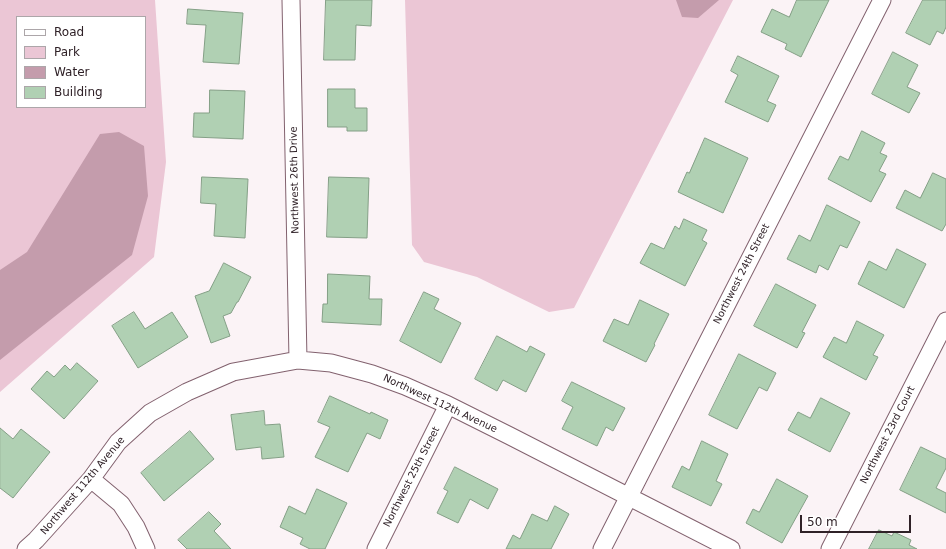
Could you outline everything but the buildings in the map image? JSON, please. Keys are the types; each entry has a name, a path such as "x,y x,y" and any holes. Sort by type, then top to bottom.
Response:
{"street":[{"name":"Northwest 26th Drive","path":"290,0 298,360"},
{"name":"Northwest 24th Street","path":"602,549 882,0"},
{"name":"Northwest 23rd Court","path":"830,549 946,321"},
{"name":"Northwest 112th Avenue","path":"26,549 91,480 118,442 150,413 188,392 233,372 298,360 331,363 372,374 405,386 448,405 731,549"},
{"name":"Northwest 25th Street","path":"376,549 448,405"},
{"path":"91,480 122,504 136,527 146,549"}],"green space":[{"path":"0,0 155,0 166,162 154,257 0,392"},
{"path":"405,0 733,0 574,308 549,312 477,277 424,262 412,245"}],"water":[{"path":"676,0 719,0 698,18 682,17"},
{"path":"119,132 144,146 148,196 132,255 0,360 0,270 27,252 100,134"}]}
